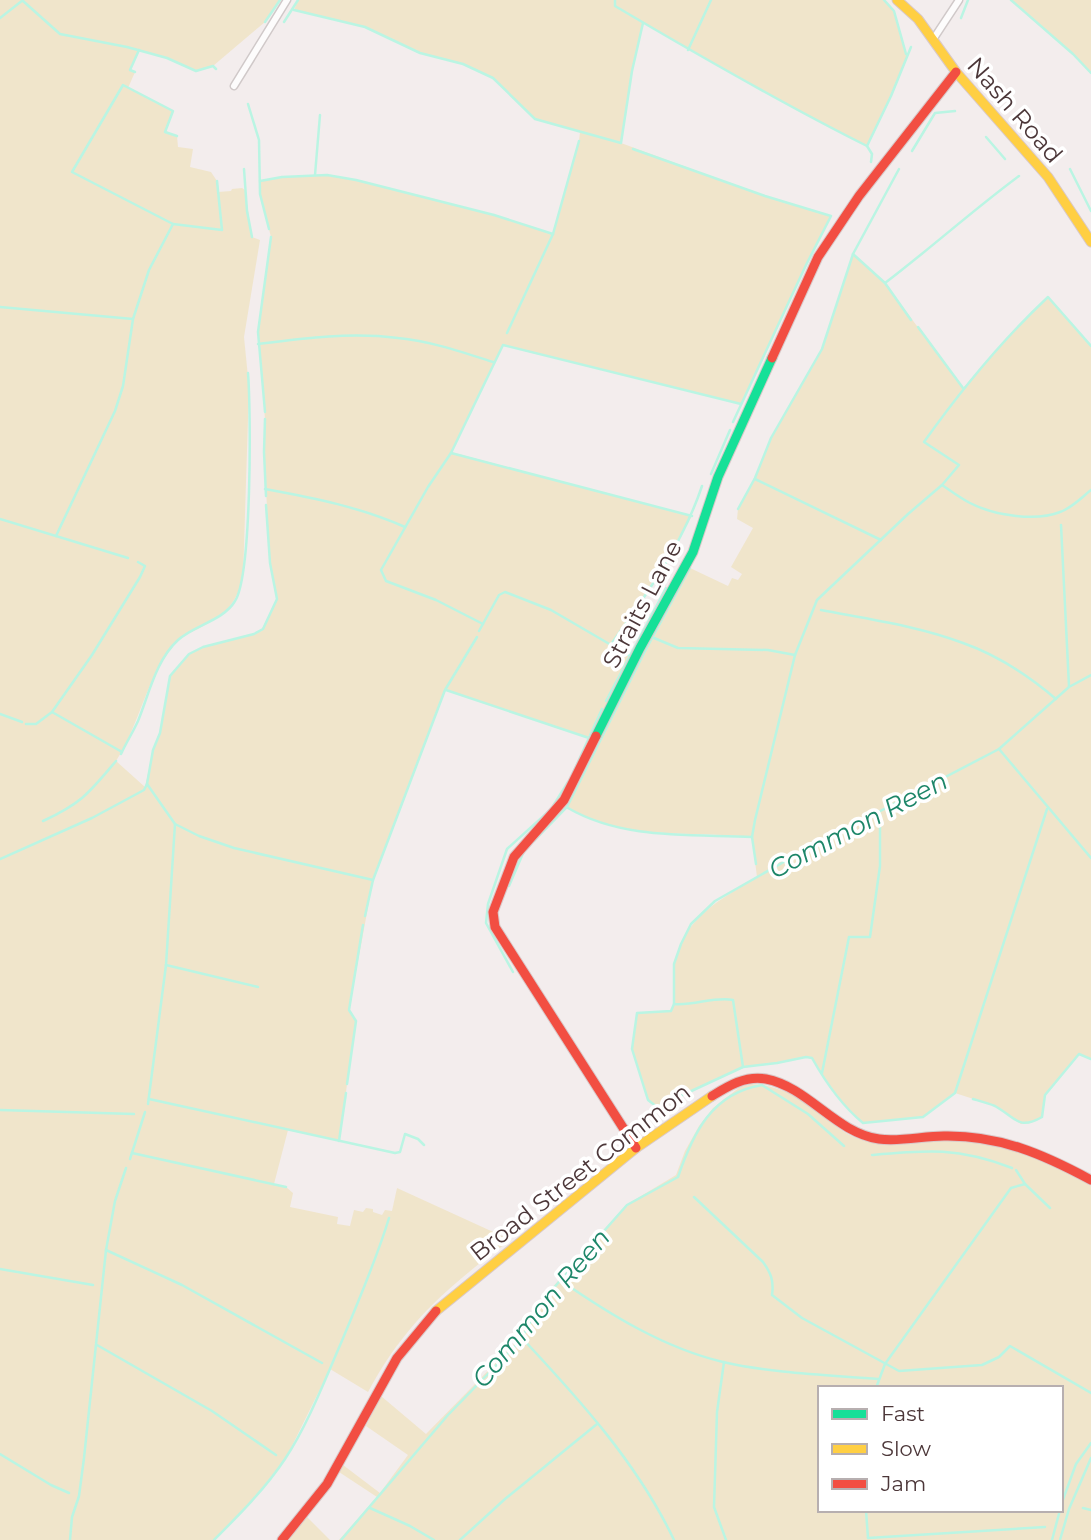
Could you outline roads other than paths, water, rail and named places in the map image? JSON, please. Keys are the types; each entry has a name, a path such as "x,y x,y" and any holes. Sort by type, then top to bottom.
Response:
{"street":[{"path":"233,86 287,0"},
{"name":"Nash Road","path":"897,0 918,19 956,72 1048,177 1091,242"},
{"path":"934,38 959,0"},
{"name":"Straits Lane","path":"636,1148 495,927 493,912 514,857 564,800 634,660 693,552 718,477 818,257 859,195 956,72"},
{"name":"Broad Street Common","path":"282,1540 327,1484 397,1357 421,1327 464,1286 636,1148 740,1080 764,1078 783,1084 843,1123 879,1139 946,1136 989,1138 1023,1147 1091,1180"}],"waterway":[{"path":"0,18 23,0"},
{"path":"265,22 280,0"},
{"path":"284,22 298,0"},
{"path":"615,0 615,6 677,42 771,96 867,146 872,154 871,162"},
{"path":"688,50 711,0"},
{"path":"884,0 894,11 906,54"},
{"path":"961,18 968,0"},
{"path":"1011,0 1091,73"},
{"path":"23,1 60,34 127,47 167,58 196,71 213,66 216,69"},
{"path":"294,10 365,27 420,53 463,64 493,78 535,119 621,143 632,71 643,23"},
{"path":"867,146 911,47"},
{"path":"135,72 130,70 139,50"},
{"path":"177,136 165,132 173,111 123,85 72,172 173,224 222,230 217,181"},
{"path":"248,104 259,140 260,194 269,229"},
{"path":"912,151 935,113 955,111"},
{"path":"315,175 320,115"},
{"path":"986,137 1005,159"},
{"path":"507,333 553,234 579,141"},
{"path":"633,149 765,196 831,216 733,422"},
{"path":"244,169 252,237"},
{"path":"738,509 755,478 771,438 822,349 853,254 899,169"},
{"path":"1070,169 1091,211"},
{"path":"260,181 327,175 356,180 494,215 553,234"},
{"path":"885,283 1019,176"},
{"path":"56,536 115,411 123,386 133,319 149,270 173,224"},
{"path":"265,412 258,332 271,237"},
{"path":"853,254 885,283 911,320"},
{"path":"756,864 752,837 755,820 795,655 817,600 942,485 959,465 924,442 982,366 1048,297 1091,346"},
{"path":"0,307 133,319"},
{"path":"918,327 963,388"},
{"path":"258,344 328,336 380,336 434,344 493,362"},
{"path":"483,624 436,600 386,581 381,570 428,487 451,453 503,345 741,404"},
{"path":"121,754 170,648 185,635 230,608 241,585 249,492 248,373"},
{"path":"265,419 266,496"},
{"path":"711,474 730,430"},
{"path":"451,453 692,516"},
{"path":"755,479 881,540"},
{"path":"942,485 979,507 1002,514 1027,517 1050,515 1064,510 1091,490"},
{"path":"612,643 674,548 702,486"},
{"path":"265,489 354,509 405,527"},
{"path":"266,505 270,563 277,599 263,629 254,634 203,647 189,654 170,676 147,784 175,824 199,836 234,848 373,880"},
{"path":"0,519 128,558"},
{"path":"1061,525 1069,686"},
{"path":"26,724 36,724 52,712 92,655 140,577 145,566 138,562"},
{"path":"534,841 567,807 690,568"},
{"path":"606,701 666,588"},
{"path":"479,631 499,595 505,592 551,610 630,656"},
{"path":"821,610 911,627 963,643 1012,667 1056,699"},
{"path":"365,916 373,880 445,690 477,637"},
{"path":"654,638 678,648 768,650 795,655"},
{"name":"Common Reen","path":"674,1003 674,964 681,944 691,924 715,901 796,855 999,749 1069,687 1091,675"},
{"path":"446,690 589,738"},
{"path":"573,773 602,709"},
{"path":"52,712 122,752"},
{"path":"0,714 22,722"},
{"path":"999,749 1091,858"},
{"path":"43,821 67,809 84,796 116,761"},
{"path":"553,806 568,782"},
{"path":"0,859 92,818 144,790 147,784"},
{"path":"568,808 611,826 634,830 681,835 752,837"},
{"path":"674,1004 671,1011 637,1013 632,1049 648,1100 657,1107 743,1067 806,1057 812,1058 834,1093 863,1123 923,1117 955,1093 1047,809"},
{"path":"513,972 486,923 488,904 507,849 549,811"},
{"path":"822,1073 849,937 870,937 880,866 880,814"},
{"path":"148,1104 166,965 175,824"},
{"path":"509,886 524,851"},
{"path":"347,1084 356,1021 349,1010 363,925"},
{"path":"166,965 258,987"},
{"path":"674,1004 733,1000 743,1067"},
{"path":"973,1099 995,1106 1022,1123 1034,1121 1042,1117 1045,1095 1079,1054 1091,1059"},
{"name":"Common Reen","path":"341,1540 448,1415 520,1341 543,1300 627,1205 678,1177 690,1145 717,1106 745,1089 762,1085 808,1114 844,1146"},
{"path":"339,1141 346,1093"},
{"path":"149,1099 395,1153 400,1152 405,1134 418,1139 424,1145"},
{"path":"0,1110 134,1114"},
{"path":"130,1159 145,1112"},
{"path":"872,1155 909,1152 958,1153 1012,1168"},
{"path":"132,1153 286,1187"},
{"path":"70,1540 84,1458 106,1250 115,1201 126,1168"},
{"path":"1016,1170 1025,1184"},
{"path":"877,1386 885,1364 1011,1188 1025,1184 1050,1208"},
{"path":"694,1197 763,1262 771,1277 772,1295 802,1318 899,1371 982,1365 999,1357 1010,1346 1091,1393"},
{"path":"214,1540 269,1481 301,1432 360,1297 389,1218"},
{"path":"106,1250 182,1285 322,1363"},
{"path":"0,1269 93,1285"},
{"path":"560,1280 638,1329 701,1356 760,1369 878,1379"},
{"path":"522,1338 606,1433 643,1485 674,1540"},
{"path":"97,1345 212,1411 276,1455"},
{"path":"724,1362 717,1412 714,1507 726,1540"},
{"path":"460,1540 505,1499 597,1424"},
{"path":"1063,1500 1076,1464 1091,1443"},
{"path":"0,1454 69,1493"},
{"path":"1060,1540 1069,1509 1091,1458"},
{"path":"370,1508 434,1540"},
{"path":"1083,1508 1091,1510"},
{"path":"866,1512 868,1538"},
{"path":"1052,1540 1059,1512"},
{"path":"868,1538 1045,1527"}]}
